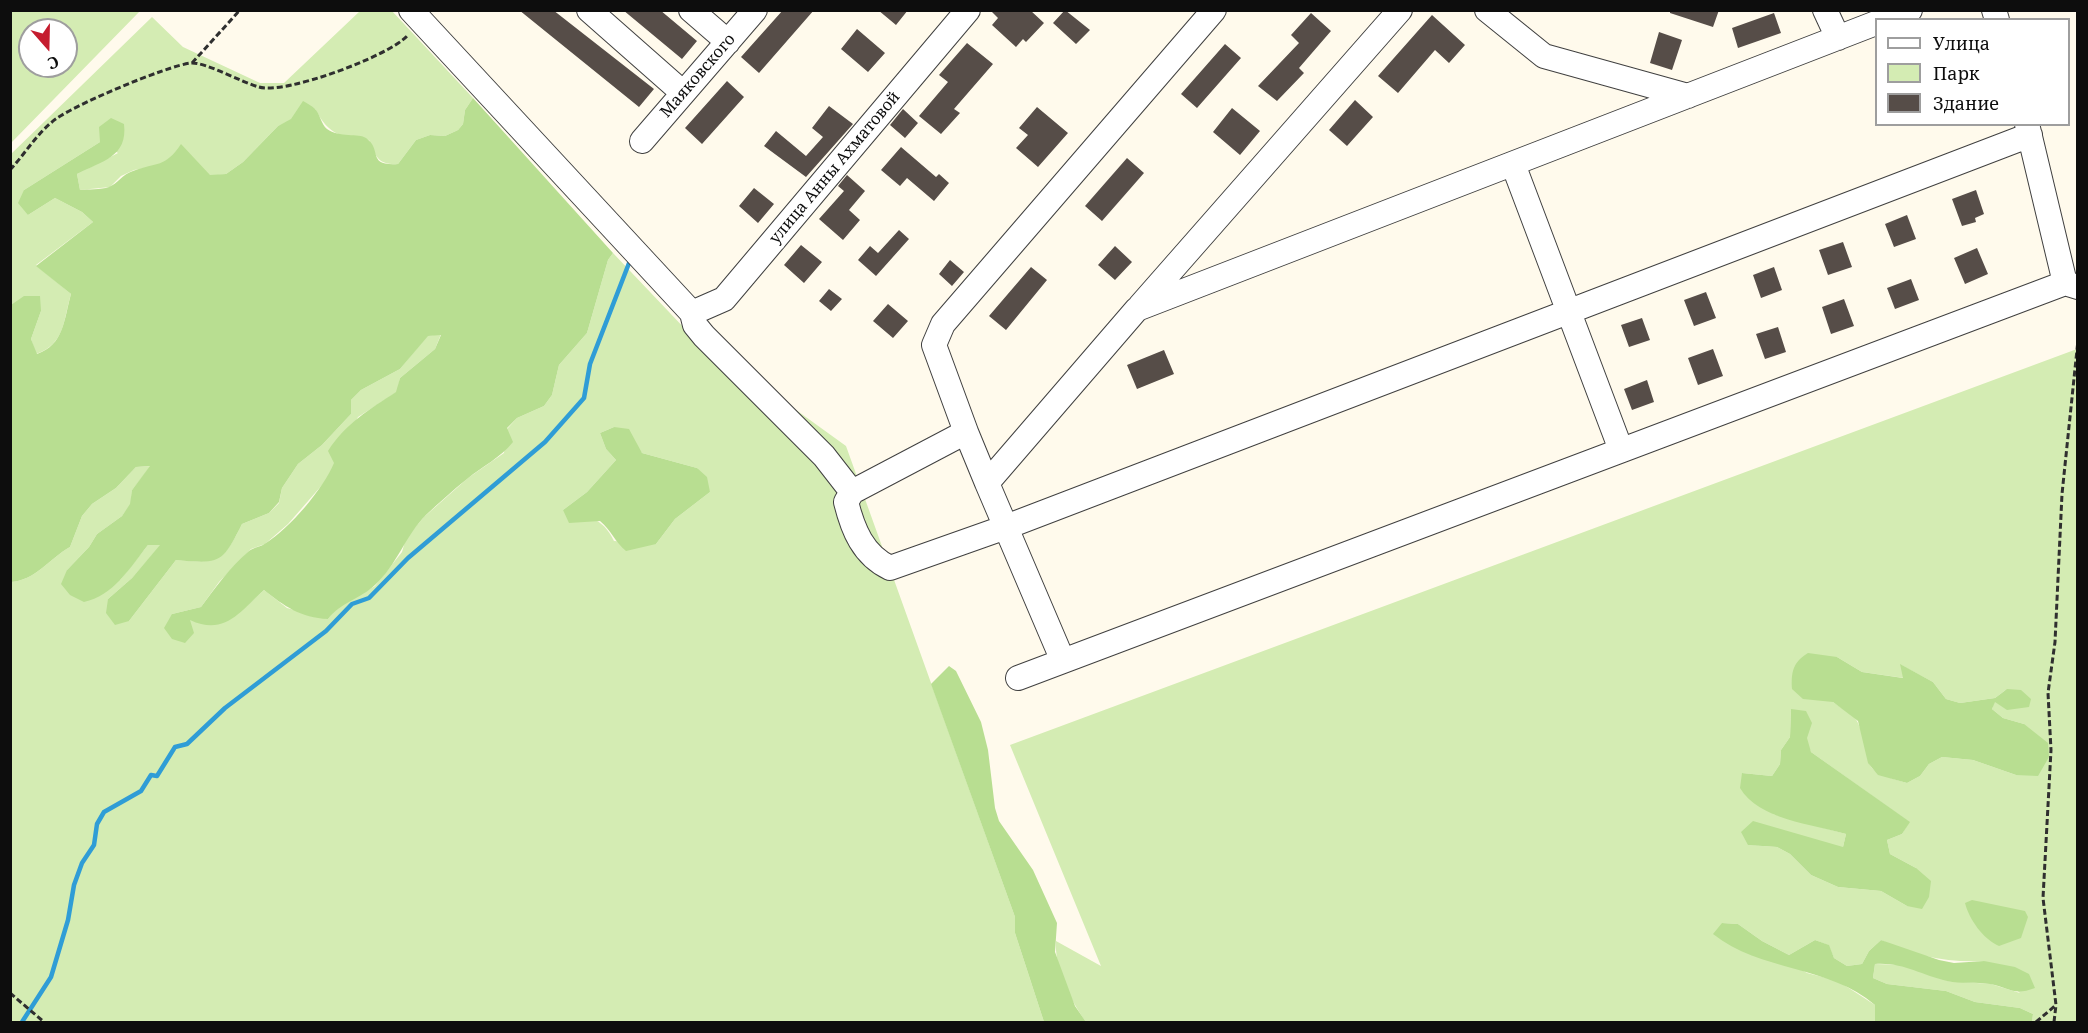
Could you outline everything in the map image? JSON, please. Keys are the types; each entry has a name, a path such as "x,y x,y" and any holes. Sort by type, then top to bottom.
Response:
{"lane":[{"path":"589,10 682,92"},
{"path":"690,10 728,42"},
{"name":"Маяковского","path":"642,141 755,10"},
{"name":"улица Анны Ахматовой","path":"692,313 724,299 968,10"},
{"path":"1063,661 966,432 934,345 943,324 1214,10"},
{"path":"987,483 1400,10"},
{"path":"1487,10 1544,56 1688,96"},
{"path":"1825,10 1838,38"},
{"path":"1891,18 1910,10"},
{"path":"420,14 692,313 695,325 704,336 824,456 852,492"},
{"path":"1137,309 1875,23"},
{"path":"966,432 852,492 846,502 861,544 876,562 890,568 1006,527 1568,312 2028,130 2071,285 1621,450 1018,678"},
{"path":"1513,164 1621,450"}],"path":[{"path":"10,171 52,121 122,86 192,63 240,10"},
{"path":"192,63 262,88 282,88 367,61 389,51 402,42 420,14"},
{"path":"2054,1023 2056,1005 2043,898 2050,750 2048,693 2055,642 2062,494 2078,340"},
{"path":"10,993 44,1023"},
{"path":"2036,1023 2056,1005"}],"green space":[{"path":"10,11 140,11 78,74 78,18 18,18 18,78 75,78 11,143"},
{"path":"360,11 392,11 473,98 465,110 463,124 458,130 445,136 430,135 416,140 398,164 391,164 379,159 369,140 343,136 331,130 315,109 278,126 243,162 226,174 210,176 173,156 160,165 134,170 121,176 110,187 80,190 77,174 118,153 100,142 24,190 28,215 55,198 82,212 93,222 36,265 71,294 58,338 46,350 36,354 31,339 41,311 11,305 10,155 152,17 183,47 260,83 284,83"},
{"path":"473,98 613,253 608,260 587,333 559,365 552,395 544,406 517,418 507,428 513,442 508,448 473,474 426,515 412,532 383,577 363,594 339,608 328,619 301,614 264,590 239,614 222,624 202,624 190,620 194,633 185,643 172,639 164,628 172,614 201,607 242,557 275,537 295,518 314,496 329,473 334,463 328,451 335,441 359,418 396,392 400,378 435,349 441,335 428,336 400,369 361,390 351,400 351,414 322,445 298,464 282,488 279,502 269,513 242,524 229,547 218,558 202,562 176,560 129,621 115,625 106,613 108,599 132,578 160,545 148,545 120,580 104,594 94,599 84,602 70,595 61,584 67,570 89,547 97,534 122,516 130,504 132,490 150,466 136,467 116,488 92,504 82,516 70,547 35,573 11,582 11,305 24,296 40,296 41,311 31,339 37,354 53,344 64,322 71,294 36,266 93,222 82,212 55,198 28,215 18,203 24,190 100,142 99,127 111,118 124,124 122,144 104,161 77,174 80,190 109,187 129,172 165,161 181,144 210,175 226,174 243,162 278,126 291,119 303,101 315,109 327,129 337,134 366,138 374,147 378,160 388,164 398,164 416,140 430,135 445,136 458,130 463,124 465,110"},
{"path":"613,253 688,332 846,446 1015,917 1015,933 1044,1022 11,1022 11,582 35,573 70,547 82,516 92,504 116,488 136,467 151,466 132,490 131,504 122,516 97,534 89,547 67,570 120,580 148,545 161,545 132,578 108,599 129,621 176,560 201,561 218,558 230,546 242,524 269,513 279,503 282,488 298,464 322,445 351,414 351,400 361,390 400,369 427,336 441,334 435,349 400,378 397,392 358,417 329,477 288,524 265,544 251,549 219,582 201,607 172,614 190,619 241,611 264,590 287,608 328,619 336,608 375,586 402,552 406,538 424,517 468,478 504,453 507,429 517,418 544,406 552,395 559,365 587,333 608,260","holes":["614,427 642,453 697,468 710,492 675,519 656,544 614,541 599,522 587,516 563,510 587,492 616,460 606,449 600,433"]},
{"path":"2077,349 2077,1022 2032,1022 2033,1014 2020,1008 1975,1002 1946,991 1887,984 1873,978 1875,964 1906,965 1948,981 1991,984 2020,993 1984,961 1957,961 1931,957 1881,940 1869,951 1862,964 1847,966 1834,958 1828,945 1815,940 1789,955 1762,941 1738,924 1722,923 1807,973 1838,981 1875,1005 1875,1022 1086,1022 1061,973 1056,941 1101,966 1010,745","holes":["1837,657 1862,672 1904,678 1901,665 1933,682 1946,699 1960,703 1995,698 2007,689 1994,702 1992,709 2003,718 2024,724 2016,775 1973,760 1942,757 1929,764 1920,776 1907,783 1879,773 1869,763 1856,720 1833,702","1791,709 1811,752 1909,822 1902,834 1887,840 1890,854 1916,868 1907,906 1881,891 1838,887 1811,875 1790,854 1777,847 1748,845 1843,847 1846,834 1773,814 1742,773 1772,776 1780,764 1781,750 1790,737"]},
{"path":"614,427 629,429 642,453 697,468 707,477 710,492 675,519 656,544 626,551 600,521 569,523 563,510 587,492 616,460 606,449 600,433"},
{"path":"1808,653 1837,657 1862,672 1903,678 1900,664 1933,682 1946,699 1960,703 1995,698 2007,689 2021,690 2031,699 2029,707 2007,710 1995,702 1992,709 2003,718 2024,724 2048,743 2049,757 2038,776 2016,775 1973,760 1942,757 1929,764 1920,776 1907,783 1878,775 1868,763 1858,721 1833,702 1803,699 1792,689 1794,668 1799,660"},
{"path":"949,666 956,671 981,722 988,750 995,808 999,821 1033,870 1057,923 1055,952 1075,1006 1086,1022 1044,1022 1015,933 1015,917 931,684"},
{"path":"1791,709 1806,711 1812,723 1807,738 1811,752 1910,822 1902,834 1887,840 1890,854 1916,868 1931,881 1929,897 1922,909 1907,906 1881,891 1838,887 1811,875 1790,854 1777,847 1748,845 1741,832 1753,821 1843,847 1846,834 1773,814 1749,799 1740,788 1742,773 1772,776 1780,764 1781,750 1790,737"},
{"path":"1972,900 2025,911 2028,917 2021,938 1999,946 1993,943 1973,922 1965,903"},
{"path":"1722,923 1738,924 1762,941 1789,955 1815,940 1829,945 1834,958 1847,966 1862,964 1869,951 1881,940 1939,960 1954,963 1984,961 2015,967 2029,974 2035,988 2017,991 1990,984 1952,982 1885,964 1875,964 1873,978 1887,984 1946,991 1975,1002 2020,1008 2033,1014 2032,1022 1875,1022 1875,1005 1857,992 1837,982 1752,956 1732,946 1713,934"}],"building":[{"path":"519,10 553,10 654,89 639,107"},
{"path":"623,10 660,10 697,41 682,59"},
{"path":"783,10 814,10 759,73 741,57"},
{"path":"878,10 908,10 896,25"},
{"path":"990,10 1030,10 1044,23 1026,42 1023,39 1016,47 992,25 998,18"},
{"path":"1065,10 1090,30 1076,44 1053,23"},
{"path":"1670,10 1719,10 1713,27 1670,13"},
{"path":"1311,13 1331,31 1299,68 1304,73 1277,101 1258,86 1299,43 1291,35"},
{"path":"1774,13 1781,33 1738,48 1732,28"},
{"path":"1432,15 1465,45 1449,63 1435,50 1398,93 1378,76"},
{"path":"857,29 885,53 868,72 841,49"},
{"path":"1659,32 1682,40 1672,70 1650,63"},
{"path":"967,43 993,64 954,109 960,113 941,134 919,116 948,82 939,75"},
{"path":"1225,44 1241,58 1197,108 1181,94"},
{"path":"727,81 744,97 702,144 685,128"},
{"path":"1355,100 1373,117 1347,146 1329,130"},
{"path":"829,106 853,124 806,177 764,146 776,131 806,156 823,137 812,128"},
{"path":"1037,107 1068,133 1038,167 1016,148 1028,135 1019,128"},
{"path":"1232,108 1260,131 1240,155 1213,132"},
{"path":"903,109 918,123 905,138 890,125"},
{"path":"901,147 936,177 939,174 949,183 934,201 907,178 900,186 881,170"},
{"path":"1127,158 1144,173 1102,221 1085,206"},
{"path":"847,175 865,191 849,210 860,220 843,240 819,219 844,191 838,186"},
{"path":"754,188 774,204 758,223 739,206"},
{"path":"1976,190 1984,214 1975,218 1976,222 1962,226 1952,199"},
{"path":"1907,215 1916,239 1894,247 1885,224"},
{"path":"899,230 909,239 876,276 858,260 870,246 878,253"},
{"path":"1843,242 1852,267 1828,275 1819,250"},
{"path":"801,245 822,262 804,283 784,265"},
{"path":"1115,246 1132,262 1115,280 1098,265"},
{"path":"1977,248 1988,274 1965,284 1954,258"},
{"path":"950,260 964,272 952,286 939,274"},
{"path":"1031,267 1047,280 1006,330 989,316"},
{"path":"1774,267 1782,290 1761,298 1753,275"},
{"path":"1911,279 1919,300 1895,309 1887,288"},
{"path":"829,289 842,299 831,311 819,301"},
{"path":"1706,292 1716,318 1694,326 1684,300"},
{"path":"1844,299 1854,326 1831,334 1822,307"},
{"path":"888,304 908,321 893,338 873,321"},
{"path":"1642,318 1650,340 1629,347 1621,325"},
{"path":"1778,327 1786,352 1765,359 1756,334"},
{"path":"1713,349 1723,376 1698,385 1688,358"},
{"path":"1164,350 1174,374 1137,389 1127,365"},
{"path":"1647,380 1654,402 1632,410 1624,389"}],"waterway":[{"path":"22,1022 51,977 68,920 74,885 82,863 94,845 97,824 104,812 141,791 151,775 157,776 175,747 187,744 225,708 326,631 352,604 369,598 408,558 545,442 584,398 590,364 631,258"}]}
